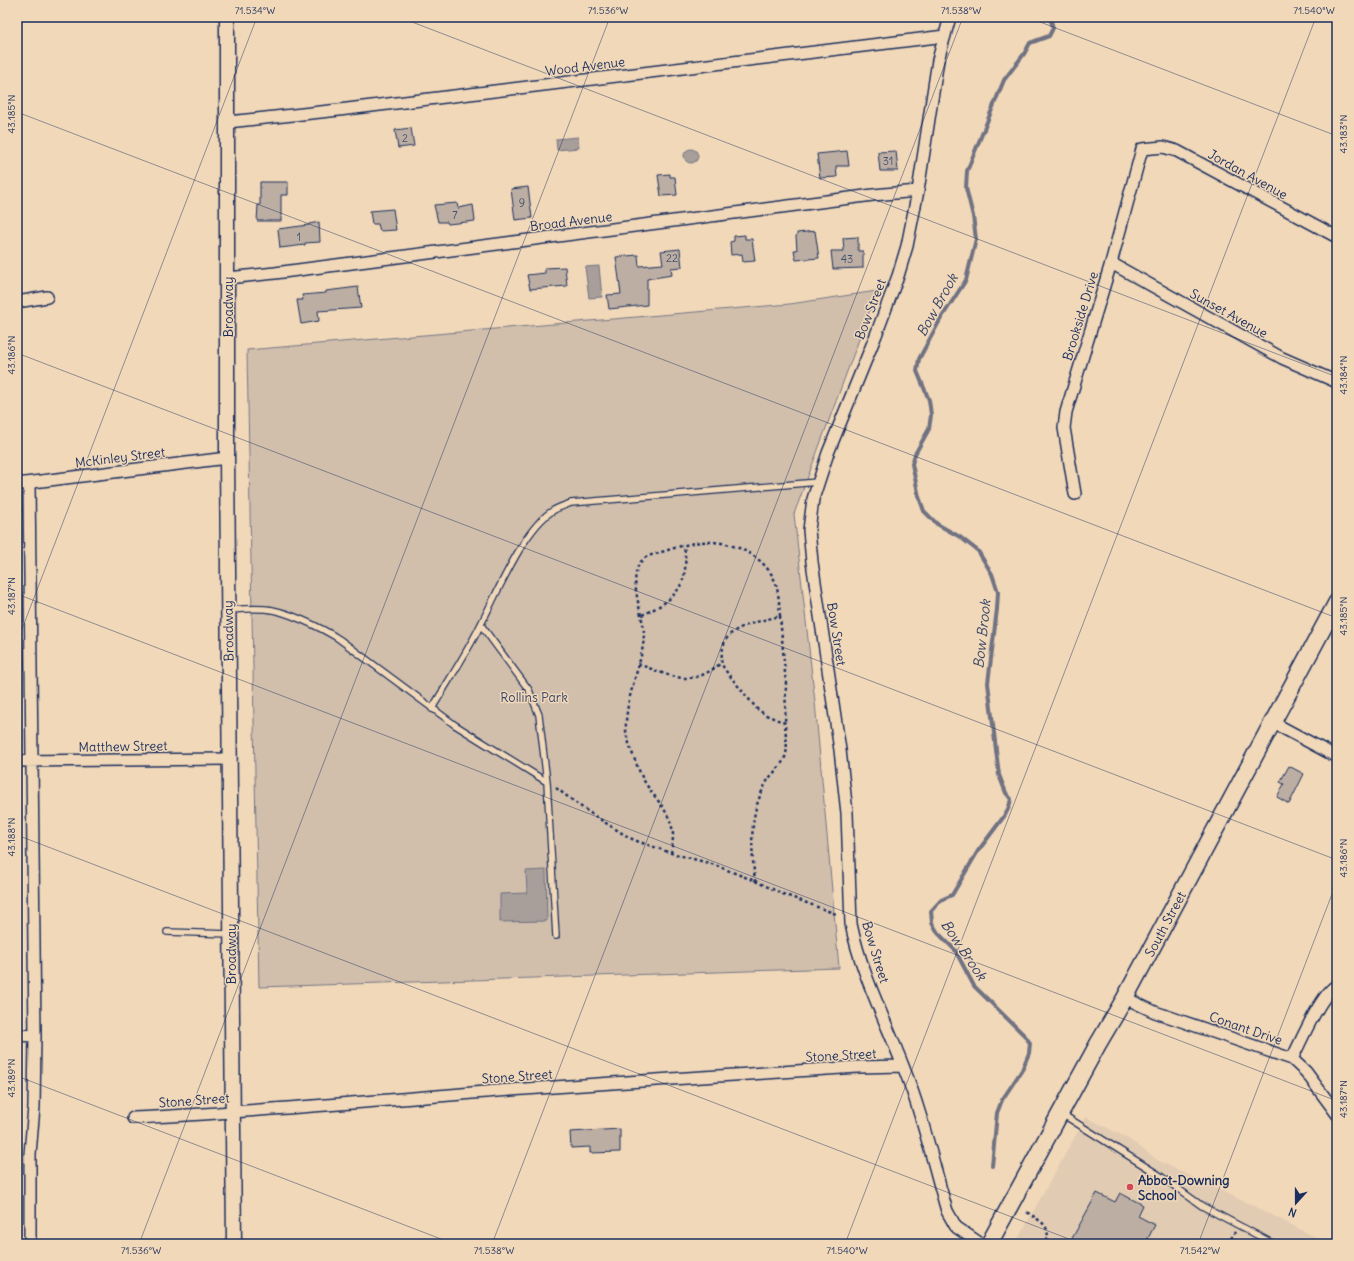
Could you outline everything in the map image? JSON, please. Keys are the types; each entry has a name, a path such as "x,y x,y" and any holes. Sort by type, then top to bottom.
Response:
{"main road":[{"name":"South Street","path":"989,1244 1098,1044 1125,998 1337,602"}],"street":[{"name":"Broadway","path":"227,17 227,458 234,1244"},
{"name":"Bow Street","path":"950,17 938,60 918,191 907,246 898,276 876,335 828,453 813,499 809,530 812,562 840,750 846,805 851,924 854,940 864,970 912,1089 947,1211 956,1227 981,1244"},
{"name":"Wood Avenue","path":"228,122 347,109 945,36"},
{"name":"Jordan Avenue","path":"1142,149 1163,146 1177,151 1337,237"},
{"name":"Brookside Drive","path":"1075,494 1064,428 1066,412 1111,263 1142,149"},
{"name":"Broad Avenue","path":"228,278 865,196 918,191"},
{"name":"Sunset Avenue","path":"1111,263 1282,358 1337,382"},
{"path":"17,302 47,296"},
{"name":"McKinley Street","path":"17,484 227,458"},
{"path":"29,483 35,1036 34,1107 30,1154 30,1244"},
{"path":"1272,722 1337,757"},
{"name":"Matthew Street","path":"17,761 229,759"},
{"path":"1292,1058 1322,1001 1331,989 1337,985"},
{"name":"Conant Drive","path":"1125,998 1155,1012 1292,1058 1306,1072 1337,1114"},
{"path":"17,1035 35,1036"},
{"name":"Stone Street","path":"133,1118 419,1099 497,1091 858,1067 903,1066"}],"lane":[{"path":"432,709 481,625 493,597 517,555 534,529 554,510 571,503 819,482"},
{"path":"228,610 266,608 279,611 324,629 455,725 547,782"},
{"path":"481,625 528,690 539,715 547,782 556,936"},
{"path":"167,932 231,934"},
{"path":"1060,1113 1158,1175 1202,1206 1274,1244"}],"path":[{"path":"671,853 673,835 669,816 642,777 627,735 626,721 629,697 644,637 642,615 636,593 635,580 639,563 648,556 700,542 723,542 756,557 765,566 773,577 777,589 780,616 786,684 786,744 784,759 769,779 761,794 755,813 752,842 755,881"},
{"path":"642,615 661,606 670,600 678,591 683,580 685,570 686,558 684,546"},
{"path":"780,616 740,628 732,632 726,639 723,646 721,663 757,709 766,715 785,723"},
{"path":"638,664 670,675 692,679 702,676 721,663"},
{"path":"547,782 584,809 634,840 671,853 712,864 783,894 836,914"},
{"path":"1027,1212 1047,1228 1048,1234 1046,1244"}],"shaded area":[{"path":"578,137 579,148 557,150 556,139"},
{"path":"688,149 694,149 698,153 698,159 694,163 688,163 684,159 684,153"},
{"path":"599,266 602,297 589,298 585,267"},
{"path":"546,870 547,921 500,922 500,894 527,893 526,871"},
{"name":"Abbot-Downing School","path":"1086,1117 1127,1138 1159,1161 1266,1212 1323,1241 1325,1244 1015,1244"}],"green space":[{"name":"Rollins Park","path":"877,291 794,514 815,702 839,968 259,987 247,350 790,304"}],"building":[{"path":"411,128 414,146 398,148 395,130"},
{"path":"847,151 849,166 836,166 837,177 820,178 817,154"},
{"path":"896,151 898,171 880,171 878,152"},
{"path":"670,174 670,177 675,177 677,195 661,196 658,175"},
{"path":"260,182 288,182 288,195 281,195 281,221 257,221 258,205 260,205"},
{"path":"528,187 532,218 515,220 511,189"},
{"path":"457,203 458,208 473,205 475,221 448,224 447,222 438,222 434,205"},
{"path":"393,209 396,230 380,231 378,224 372,224 370,211"},
{"path":"319,222 320,242 305,243 305,245 280,248 278,229 309,225"},
{"path":"815,231 819,258 796,260 794,250 797,250 797,233"},
{"path":"745,235 745,239 752,239 755,261 743,262 742,254 731,255 730,242 734,241 734,236"},
{"path":"858,237 858,251 863,251 863,268 833,269 831,251 844,251 843,238"},
{"path":"680,249 682,267 671,268 672,275 647,279 647,305 609,309 607,295 621,294 616,257 638,255 639,266 663,264 661,251"},
{"path":"565,267 567,286 530,289 527,275 545,273 545,268"},
{"path":"358,287 361,308 318,311 319,321 301,324 297,300 303,300 302,295 326,293 326,291"},
{"path":"1289,766 1304,774 1289,804 1277,797 1284,784 1280,782"},
{"path":"620,1129 620,1152 590,1153 590,1147 571,1148 570,1132"},
{"path":"1097,1193 1115,1202 1120,1193 1143,1205 1138,1216 1155,1225 1145,1244 1069,1244"}],"waterway":[{"name":"Bow Brook","path":"992,1166 997,1113 1002,1100 1022,1070 1029,1053 1030,1043 1025,1036 974,986 955,950 938,933 932,923 931,911 941,900 952,895 978,851 1005,815 1011,799 1006,793 999,775 988,683 998,592 992,574 978,551 960,537 937,524 924,511 919,497 912,464 915,454 929,429 931,415 929,400 917,371 919,359 940,320 966,280 976,239 973,216 966,188 967,171 1004,80 1024,54 1030,43 1049,36 1053,28 1050,17"}],"place":[{"name":"Abbot-Downing School","path":"1130,1187"}]}
